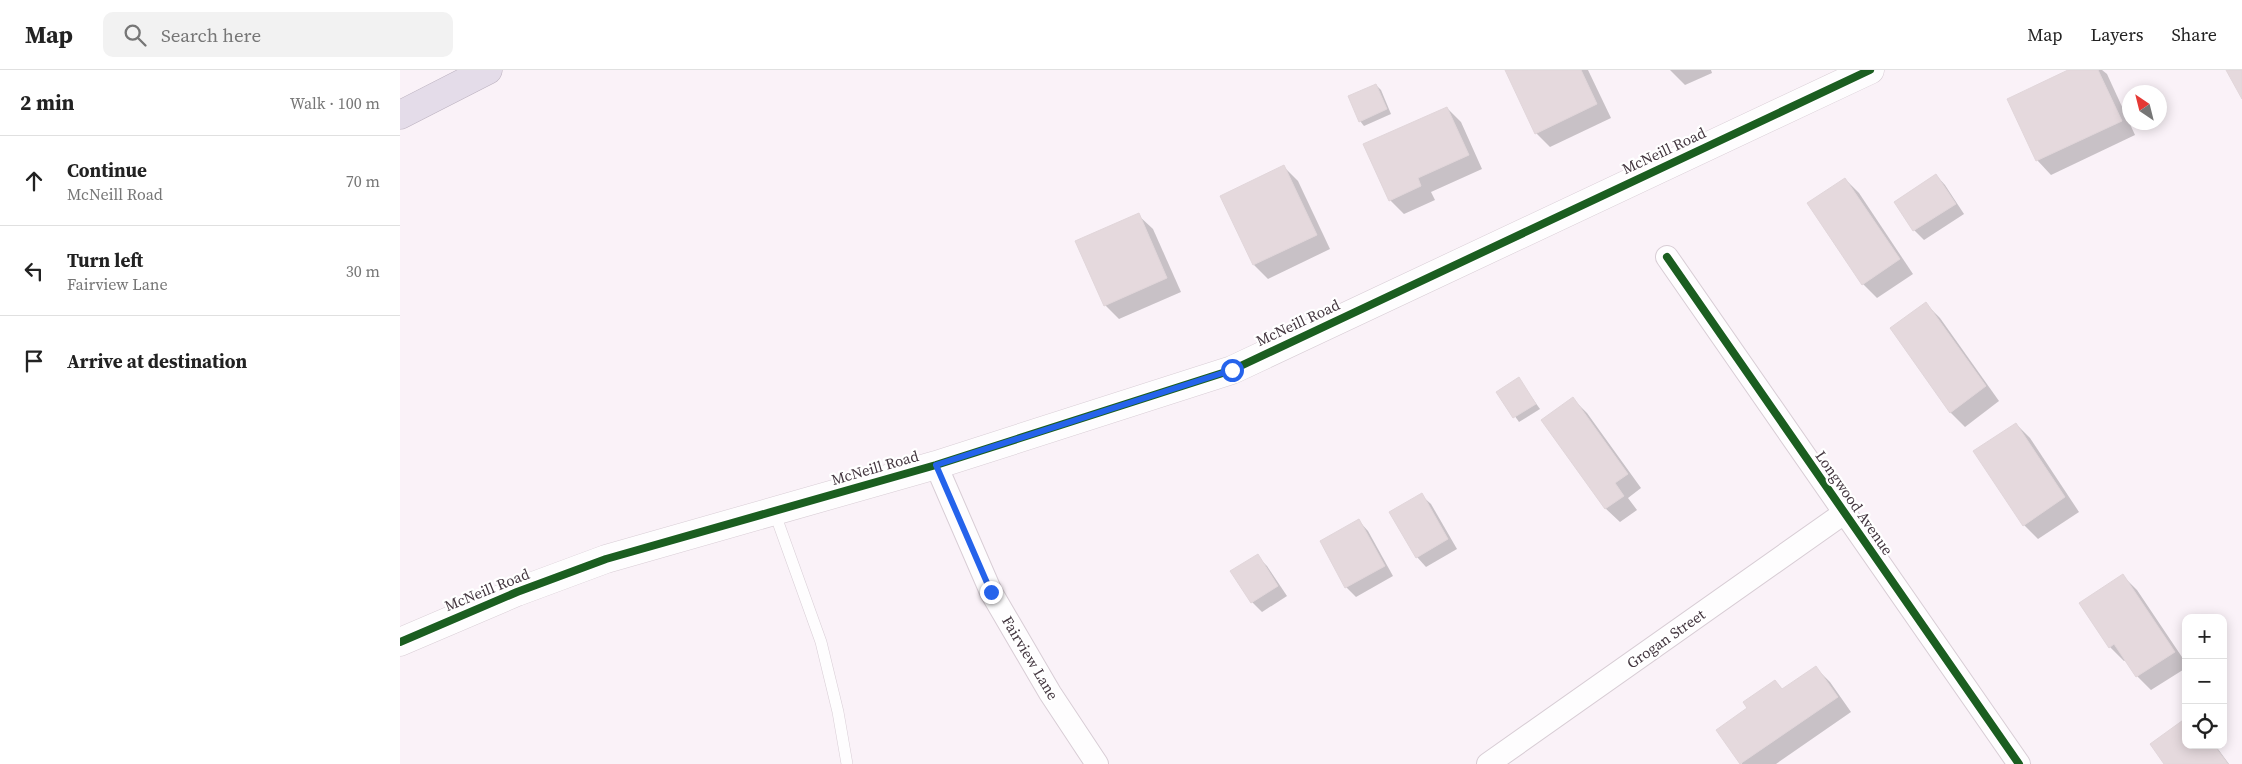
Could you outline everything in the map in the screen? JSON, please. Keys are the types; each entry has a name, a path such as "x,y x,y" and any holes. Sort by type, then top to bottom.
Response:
{"highway":[{"path":"400,115 488,70"}],"street":[{"name":"McNeill Road","path":"400,642 509,596 606,559 936,465 1232,370 1870,70"},
{"name":"Longwood Avenue","path":"1667,257 2019,764"},
{"name":"Fairview Lane","path":"936,465 991,592 1050,693 1097,764"},
{"name":"Grogan Street","path":"1488,764 1844,513"}],"lane":[{"path":"774,511 821,642 838,712 846,764"}],"building":[{"path":"1505,70 1581,70 1597,104 1535,134"},
{"path":"2068,70 2098,70 2122,121 2036,161 2007,99"},
{"path":"2226,70 2242,70 2242,99"},
{"path":"1376,84 1387,109 1359,122 1348,96"},
{"path":"1447,107 1469,155 1418,178 1421,186 1389,201 1363,144"},
{"path":"1284,165 1317,235 1253,265 1220,196"},
{"path":"1936,174 1956,204 1913,231 1894,202"},
{"path":"1845,178 1900,259 1862,285 1807,203"},
{"path":"1139,213 1167,278 1104,306 1075,241"},
{"path":"1926,302 1986,386 1950,413 1890,328"},
{"path":"1519,377 1536,404 1513,418 1496,392"},
{"path":"1573,397 1628,474 1615,483 1624,496 1605,509 1541,420"},
{"path":"2016,423 2065,497 2023,526 1973,451"},
{"path":"1422,493 1448,539 1416,558 1389,512"},
{"path":"1359,519 1385,566 1345,588 1320,541"},
{"path":"1258,554 1278,586 1251,603 1230,571"},
{"path":"2123,574 2175,652 2136,677 2114,644 2109,648 2079,603"},
{"path":"1816,666 1838,697 1740,764 1716,730 1747,708 1743,702 1775,680 1782,689"},
{"path":"2182,721 2182,749 2217,749 2228,764 2164,764 2150,744"}],"cycle path":[{"path":"400,642 517,592 606,559 936,465 1232,370 1870,70"},
{"path":"1667,257 2019,764"}],"route":[{"path":"991,592 936,465 1232,370"}]}
